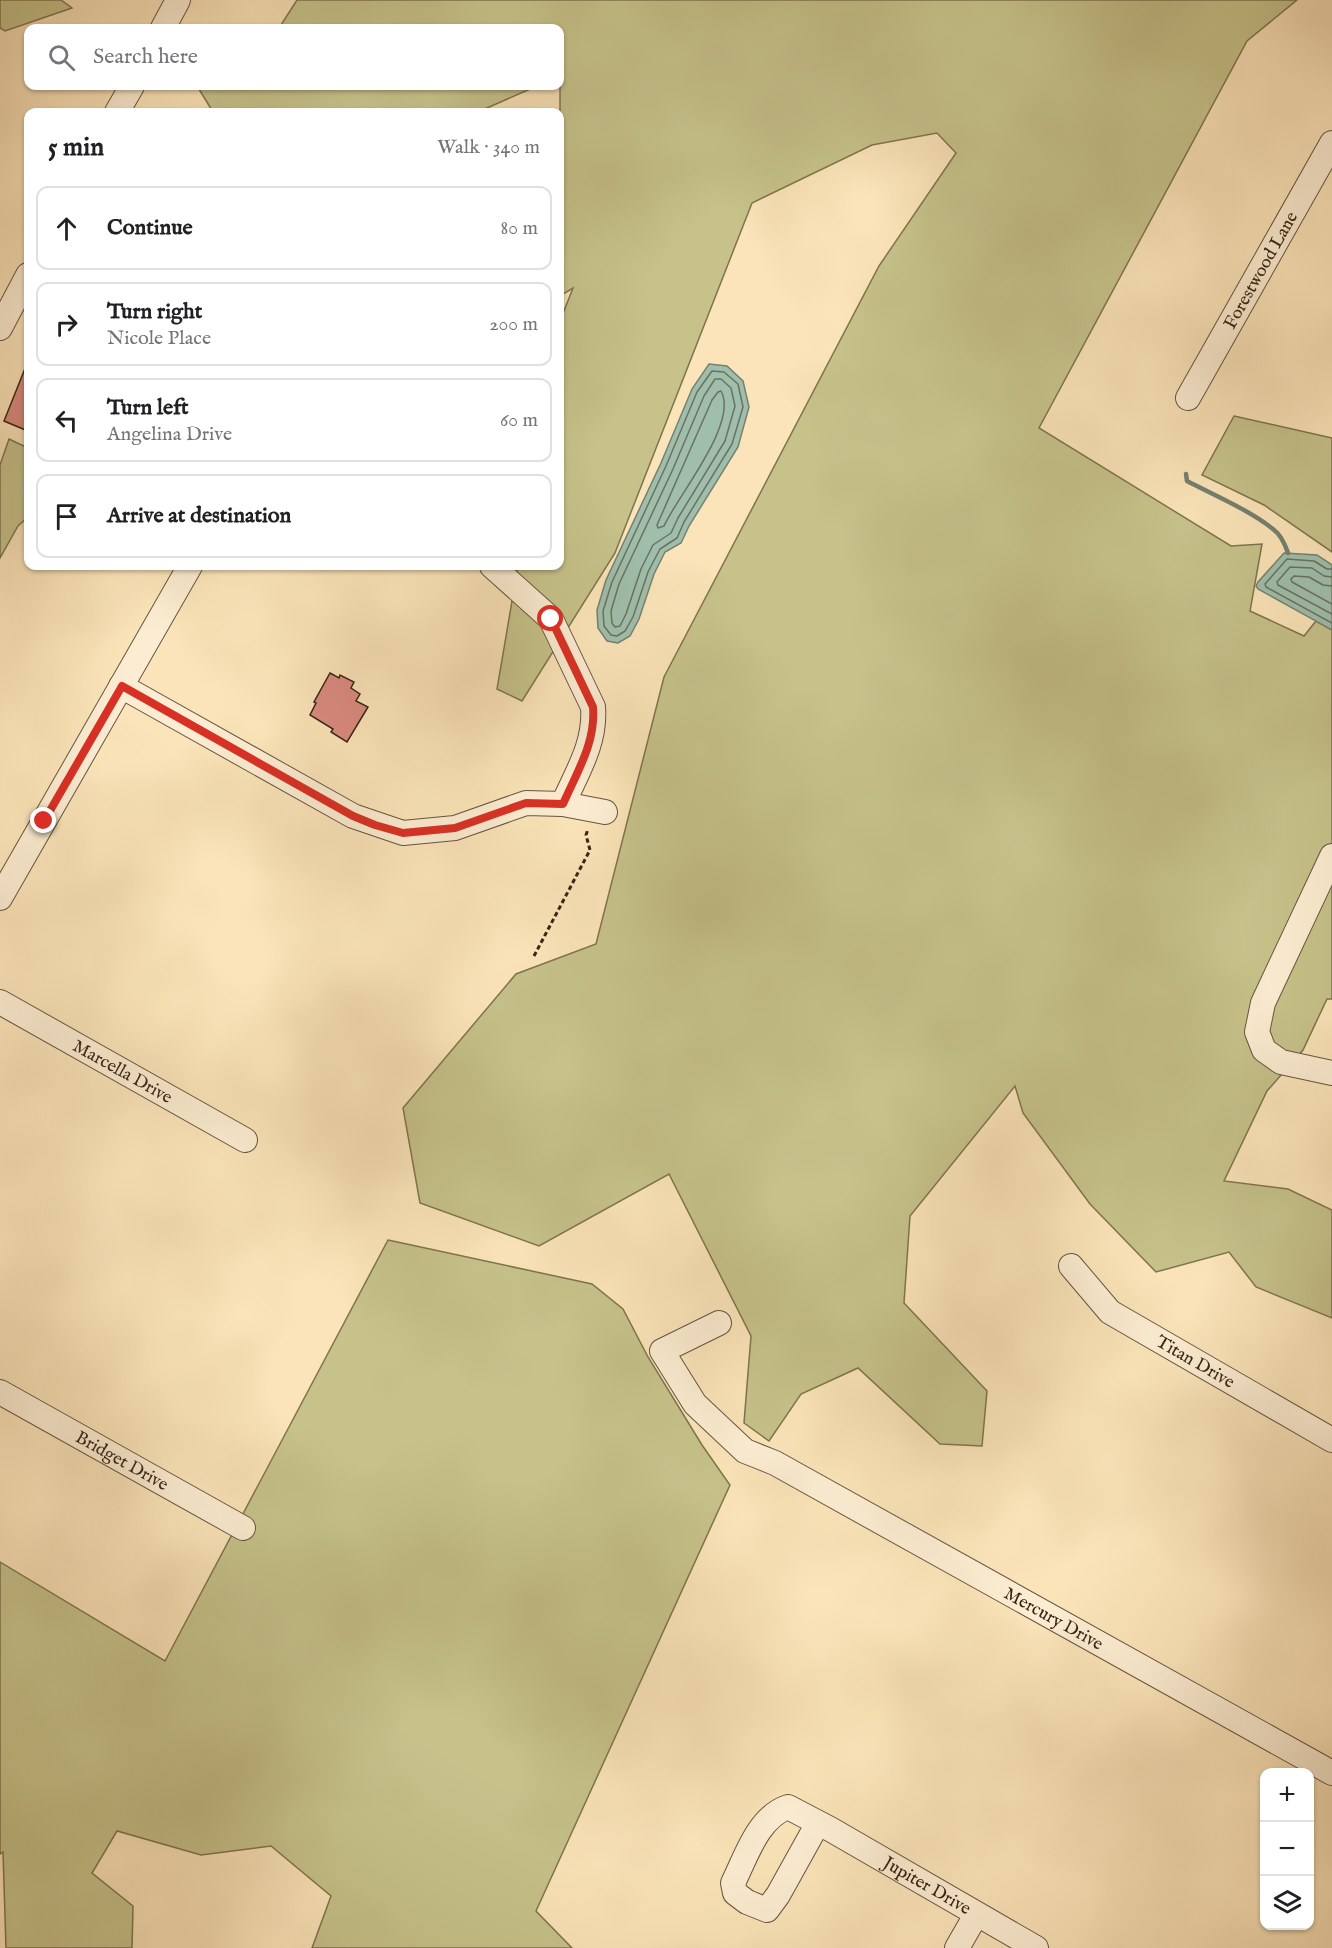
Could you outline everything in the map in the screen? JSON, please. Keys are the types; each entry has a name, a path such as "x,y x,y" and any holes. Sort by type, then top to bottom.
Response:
{"street":[{"path":"165,24 178,0"},
{"path":"119,108 130,90"},
{"name":"Forestwood Lane","path":"1188,398 1332,143"},
{"path":"0,328 24,283"},
{"path":"0,898 188,570"},
{"path":"496,570 551,619 593,707 594,723 591,740 563,804"},
{"path":"122,686 353,816 403,833 455,828 526,803 563,804 599,821"},
{"path":"1332,856 1263,1003 1257,1032 1264,1050 1281,1062 1332,1073"},
{"name":"Marcella Drive","path":"0,1002 245,1140"},
{"name":"Titan Drive","path":"1071,1266 1110,1312 1332,1440"},
{"name":"Mercury Drive","path":"719,1323 662,1351 695,1404 745,1451 775,1463 1332,1773"},
{"name":"Bridget Drive","path":"0,1392 243,1528"},
{"name":"Jupiter Drive","path":"818,1822 1036,1948"},
{"path":"957,1948 976,1915"}],"path":[{"path":"534,956 590,850 587,828 599,821"}],"shaded area":[{"path":"0,0 61,0 72,8 5,31 0,28"},
{"path":"297,0 1297,0 1247,41 1039,428 1231,546 1262,544 1250,611 1304,636 1316,621 1332,630 1332,999 1327,999 1303,1050 1267,1091 1224,1181 1288,1189 1332,1210 1332,1318 1256,1287 1229,1252 1156,1272 1090,1204 1023,1113 1015,1086 910,1216 904,1303 987,1391 982,1446 940,1444 858,1368 801,1394 769,1441 744,1423 751,1336 669,1174 539,1246 420,1203 403,1108 516,974 596,944 664,677 879,266 956,153 937,133 872,145 752,203 615,553 522,701 497,689 517,570 564,570 564,311 573,288 564,294 564,108 560,108 560,90 564,90 564,24 282,24"},
{"path":"199,90 528,90 487,108 211,108"},
{"path":"1234,416 1332,438 1332,552 1264,505 1202,475"},
{"path":"9,439 24,446 24,521 18,526 0,558 0,465"},
{"path":"388,1240 592,1284 623,1309 648,1357 702,1445 730,1485 536,1911 572,1948 312,1948 331,1896 271,1846 201,1855 117,1831 92,1873 133,1906 132,1948 6,1948 3,1852 0,1854 0,1562 165,1661"}],"water":[{"path":"709,364 727,366 743,381 749,407 738,447 689,526 681,543 665,552 630,636 618,643 607,641 598,628 597,610 606,580 661,463 692,389"},
{"path":"1284,553 1317,555 1332,565 1332,630 1256,586"}],"building":[{"path":"24,371 24,429 4,421"},
{"path":"330,673 354,682 351,688 360,694 356,701 368,707 347,742 331,732 333,729 310,715 316,703 314,702"}],"waterway":[{"path":"1186,474 1187,481 1264,522 1278,534 1288,553"}],"route":[{"path":"44,821 122,686 353,816 403,833 455,828 526,803 563,804 591,740 594,723 593,707 551,619"}]}
